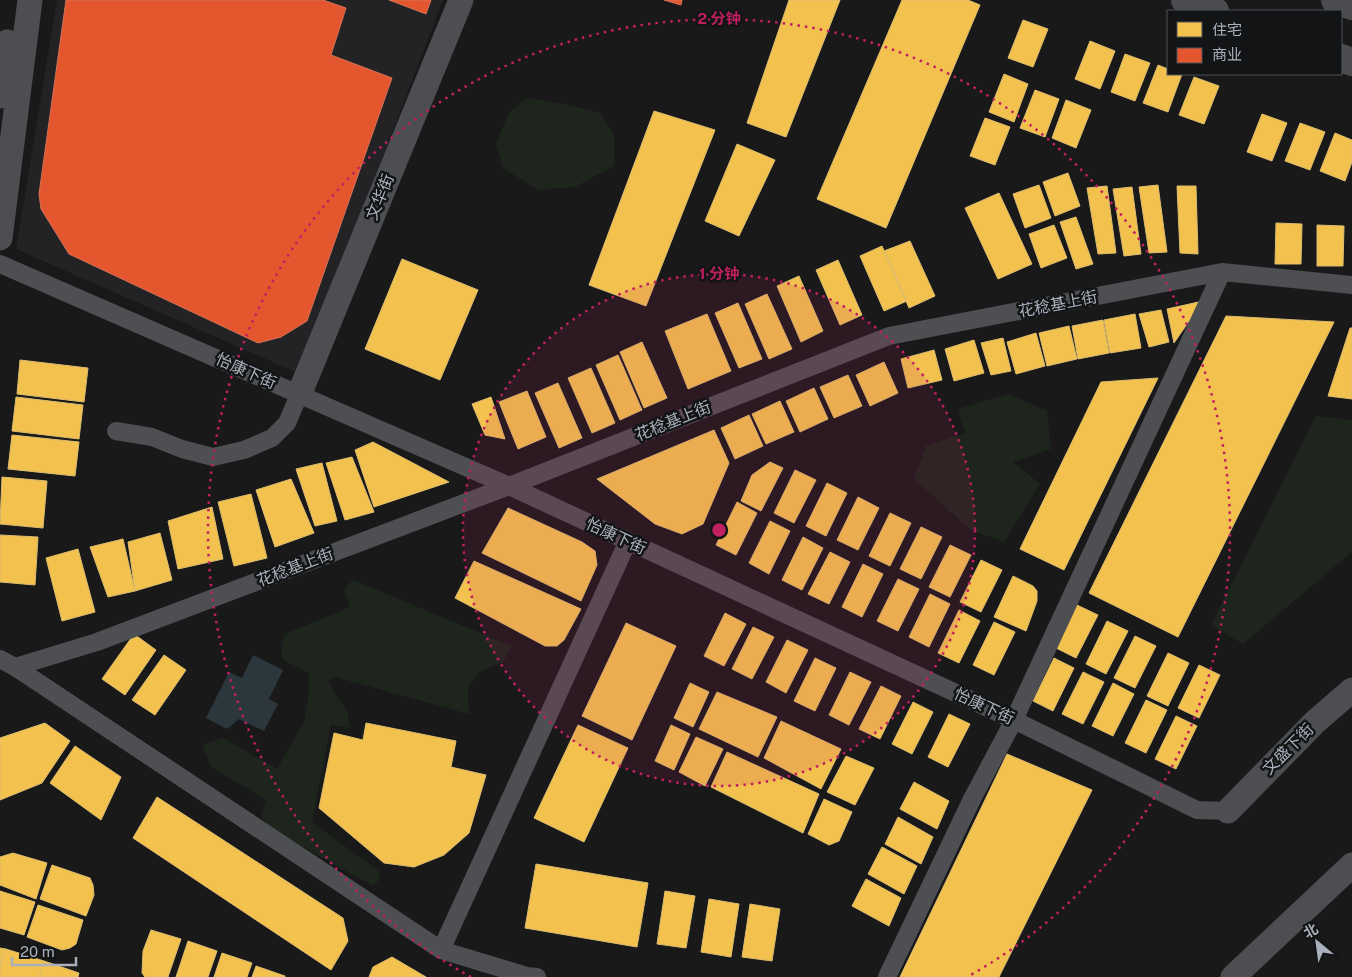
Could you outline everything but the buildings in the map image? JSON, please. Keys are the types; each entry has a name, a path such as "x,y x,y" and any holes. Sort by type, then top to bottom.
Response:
{"main road":[{"path":"1185,0 1212,10"},
{"path":"1335,0 1352,6"}],"street":[{"path":"0,96 13,0"},
{"path":"0,238 30,0"},
{"name":"文华街","path":"299,395 462,0"},
{"name":"怡康下街","path":"0,264 508,486 1014,720 1197,810 1228,811"},
{"path":"888,977 972,799 1014,720 1222,272"},
{"name":"花稔基上街","path":"8,663 97,642 508,486 890,336 1222,272 1352,285"},
{"path":"116,431 152,437 182,449 213,457 244,450 272,438 287,423 299,395"},
{"path":"441,950 628,541"},
{"path":"8,663 441,950 537,977"},
{"name":"文盛下街","path":"1228,811 1315,722 1352,690"},
{"path":"1233,977 1352,865"}],"shaded area":[{"path":"57,0 443,0 300,374 16,249"},
{"path":"527,98 601,113 614,135 614,166 575,187 538,190 503,168 496,144 509,112"},
{"path":"1008,394 1047,411 1051,449 1013,462 1040,484 1004,542 971,530 914,479 926,446 965,433 958,409"},
{"path":"1316,416 1352,420 1352,552 1243,644 1211,625"},
{"path":"353,580 512,646 503,662 479,672 468,687 469,714 335,677 329,681 335,694 347,710 350,728 331,725 312,822 380,872 378,881 373,886 276,832 261,817 266,800 211,767 202,745 223,738 277,769 304,722 309,694 309,674 282,659 282,646 285,634 350,607 344,589"},
{"path":"253,655 283,670 269,699 278,704 264,731 239,719 227,729 206,718 229,672 242,678"}]}
